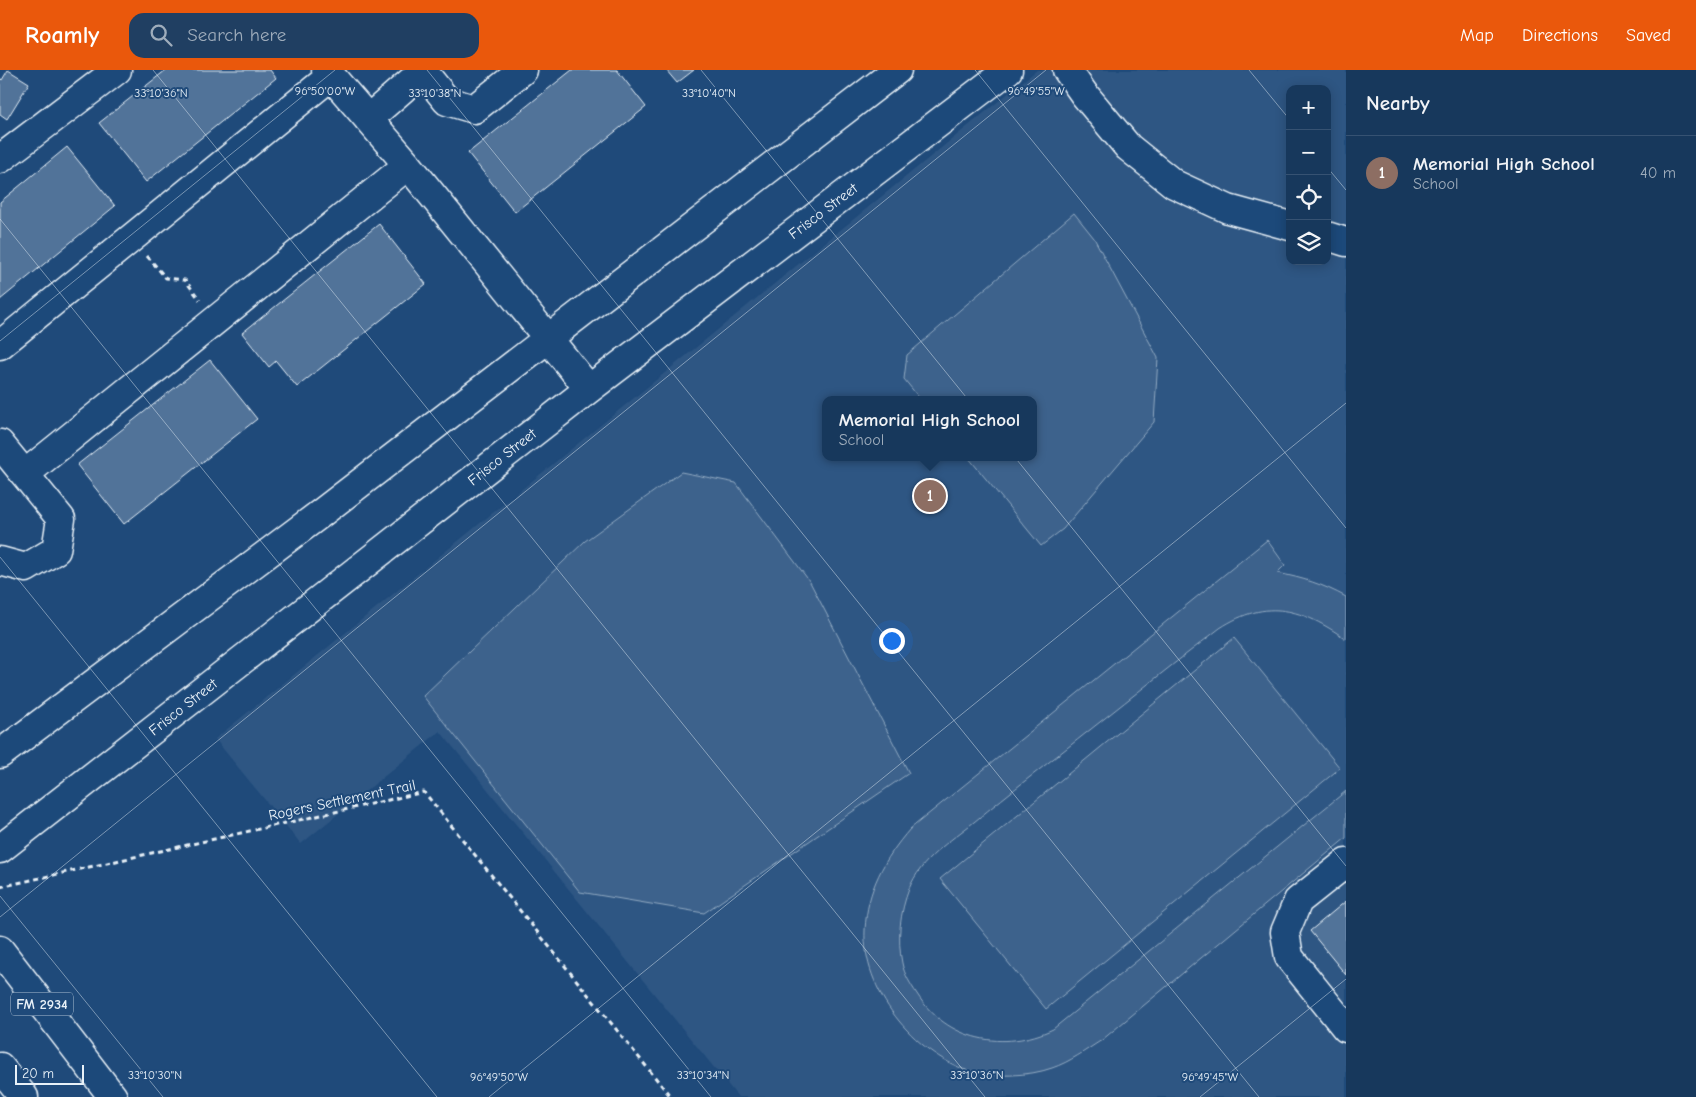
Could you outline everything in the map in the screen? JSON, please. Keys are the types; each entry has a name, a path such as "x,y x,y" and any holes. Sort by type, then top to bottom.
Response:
{"street":[{"path":"0,159 116,70"},
{"path":"368,119 422,71 447,100 474,109 523,70"},
{"path":"0,754 320,514 897,70"},
{"name":"Frisco Street","path":"0,849 589,389 1008,70"},
{"path":"1067,70 1084,94 1128,147 1174,184 1228,209 1286,225"},
{"path":"0,345 132,238 329,73 408,165 589,389"},
{"path":"25,474 408,165"},
{"path":"1331,237 1346,242"},
{"path":"0,444 61,519 56,550 26,568 0,561"},
{"path":"1346,863 1298,901 1285,932 1289,957 1346,1028"},
{"name":"FM 2934","path":"0,950 113,1097"},
{"path":"0,1067 24,1097"}],"path":[{"path":"132,238 166,278 185,280 215,321"},
{"name":"Rogers Settlement Trail","path":"0,887 424,792 670,1097"}],"shaded area":[{"path":"1037,70 1346,70 1346,1097 738,1097 440,731 301,844 215,739"},
{"path":"1074,213 1094,238 1158,358 1154,422 1063,529 1041,546 971,461 1037,461 1037,396 918,396 904,379 907,355"},
{"path":"681,472 736,483 810,582 909,773 704,913 580,892 423,696 585,541"},
{"path":"1267,540 1285,565 1277,573 1312,582 1346,597 1346,639 1314,620 1284,611 1254,612 1237,618 1220,628 928,860 914,879 903,907 900,926 900,954 903,967 912,987 929,1010 944,1023 960,1032 978,1038 996,1040 1015,1040 1034,1036 1053,1029 1346,791 1346,838 1102,1040 1072,1059 1033,1073 989,1075 969,1071 929,1050 895,1016 882,996 872,975 866,953 865,930 869,902 873,888 892,852 910,829"},
{"path":"1234,638 1340,768 1046,1009 940,879"}],"building":[{"path":"8,70 29,83 7,119 0,114 0,78 2,80"},
{"path":"166,70 270,70 276,78 146,182 99,123"},
{"path":"572,70 617,70 646,107 515,212 468,153"},
{"path":"666,70 694,70 677,83"},
{"path":"67,147 115,206 0,300 0,202"},
{"path":"379,224 426,284 297,387 276,361 269,367 242,333"},
{"path":"210,360 257,419 124,524 77,465"},
{"path":"1346,901 1346,975 1310,931"}],"place":[{"name":"Memorial High School","path":"930,496"}]}
